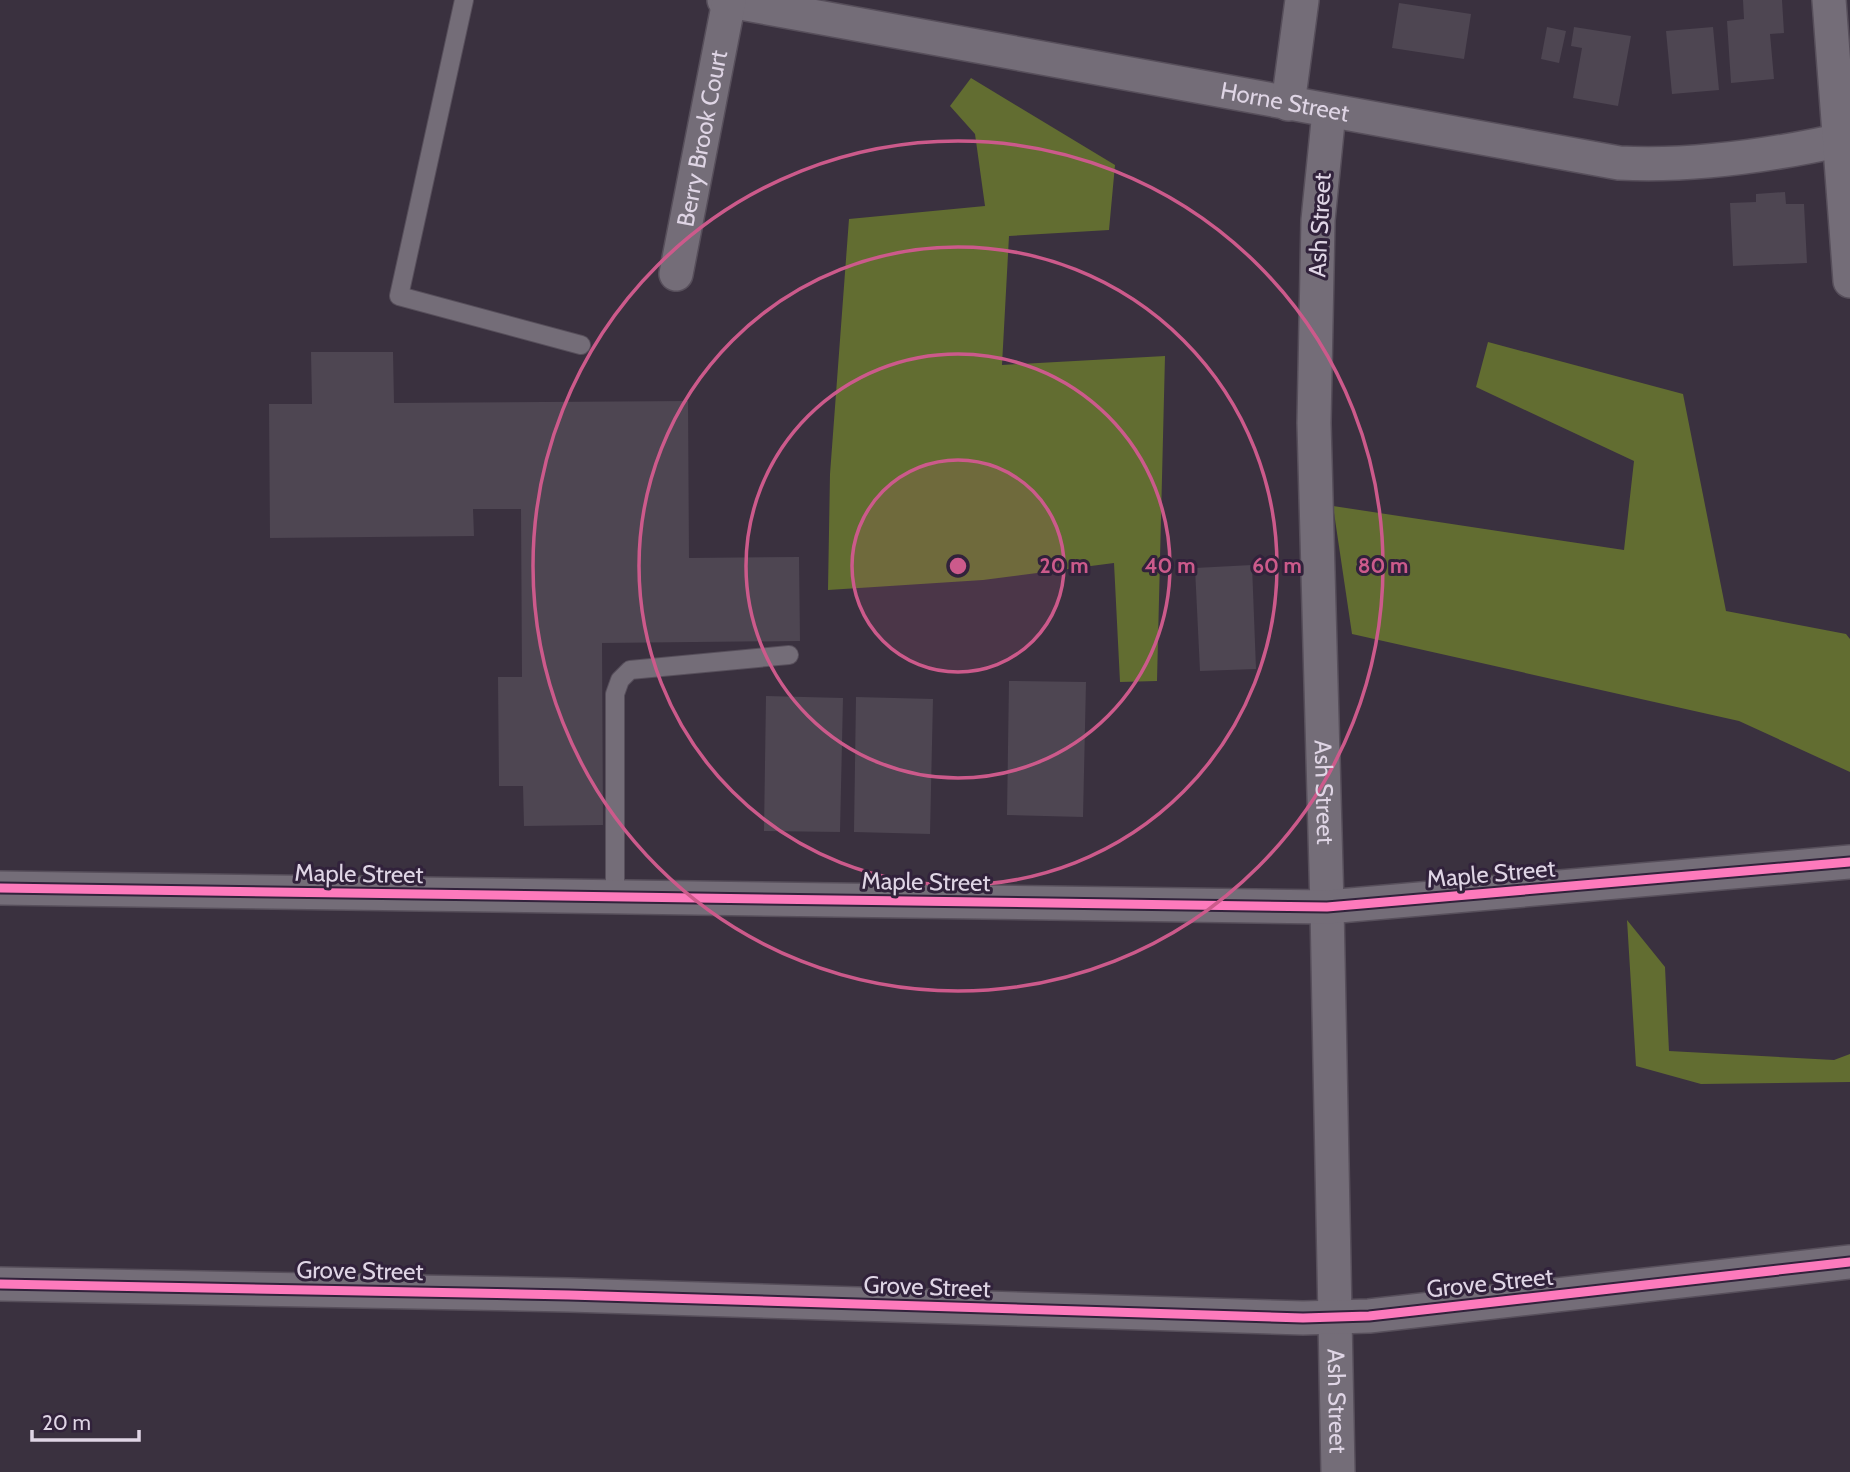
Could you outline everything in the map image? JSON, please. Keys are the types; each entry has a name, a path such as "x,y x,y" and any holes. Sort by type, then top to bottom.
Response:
{"street":[{"path":"1288,104 1302,0"},
{"path":"1829,0 1844,139 1850,281"},
{"name":"Horne Street","path":"726,1 1619,163 1700,162 1844,139"},
{"name":"Berry Brook Court","path":"676,274 726,1"},
{"name":"Ash Street","path":"1329,112 1318,220 1314,423 1338,1472"},
{"name":"Maple Street","path":"0,888 1327,907 1850,862"},
{"name":"Grove Street","path":"0,1284 542,1294 1334,1317 1382,1315 1850,1262"}],"lane":[{"path":"464,0 399,296 581,345"},
{"path":"615,897 615,694 620,680 631,670 789,655"}],"green space":[{"path":"971,78 1115,165 1109,230 1009,236 1002,365 1165,356 1157,681 1120,682 1114,563 983,580 828,590 830,474 849,219 985,206 975,134 950,106"},
{"path":"1488,342 1683,394 1726,611 1846,634 1850,639 1850,772 1739,721 1352,634 1333,506 1624,550 1634,461 1476,387"},
{"path":"1627,920 1665,967 1669,1051 1834,1060 1850,1054 1850,1082 1701,1084 1636,1066"}],"building":[{"path":"1743,0 1782,0 1784,33 1770,34 1774,79 1731,83 1727,21 1744,19"},
{"path":"1399,3 1471,14 1464,59 1392,48"},
{"path":"1547,27 1566,31 1559,63 1541,59"},
{"path":"1574,27 1631,36 1618,106 1573,98 1582,48 1571,46"},
{"path":"1713,27 1719,90 1672,94 1666,31"},
{"path":"1785,192 1786,204 1804,204 1807,263 1733,266 1730,203 1756,202 1756,194"},
{"path":"311,352 393,352 394,403 688,401 689,558 799,557 800,641 602,643 603,825 524,826 523,786 499,786 498,677 522,677 521,509 473,509 474,536 270,538 269,404 312,404"},
{"path":"1252,565 1256,669 1200,671 1195,568"},
{"path":"1009,681 1086,682 1083,817 1007,815"},
{"path":"766,696 843,698 840,832 764,831"},
{"path":"856,697 933,699 930,834 854,832"}],"cycle path":[{"path":"0,888 1327,907 1850,862"},
{"path":"0,1284 569,1295 1303,1318 1369,1316 1850,1262"}]}
